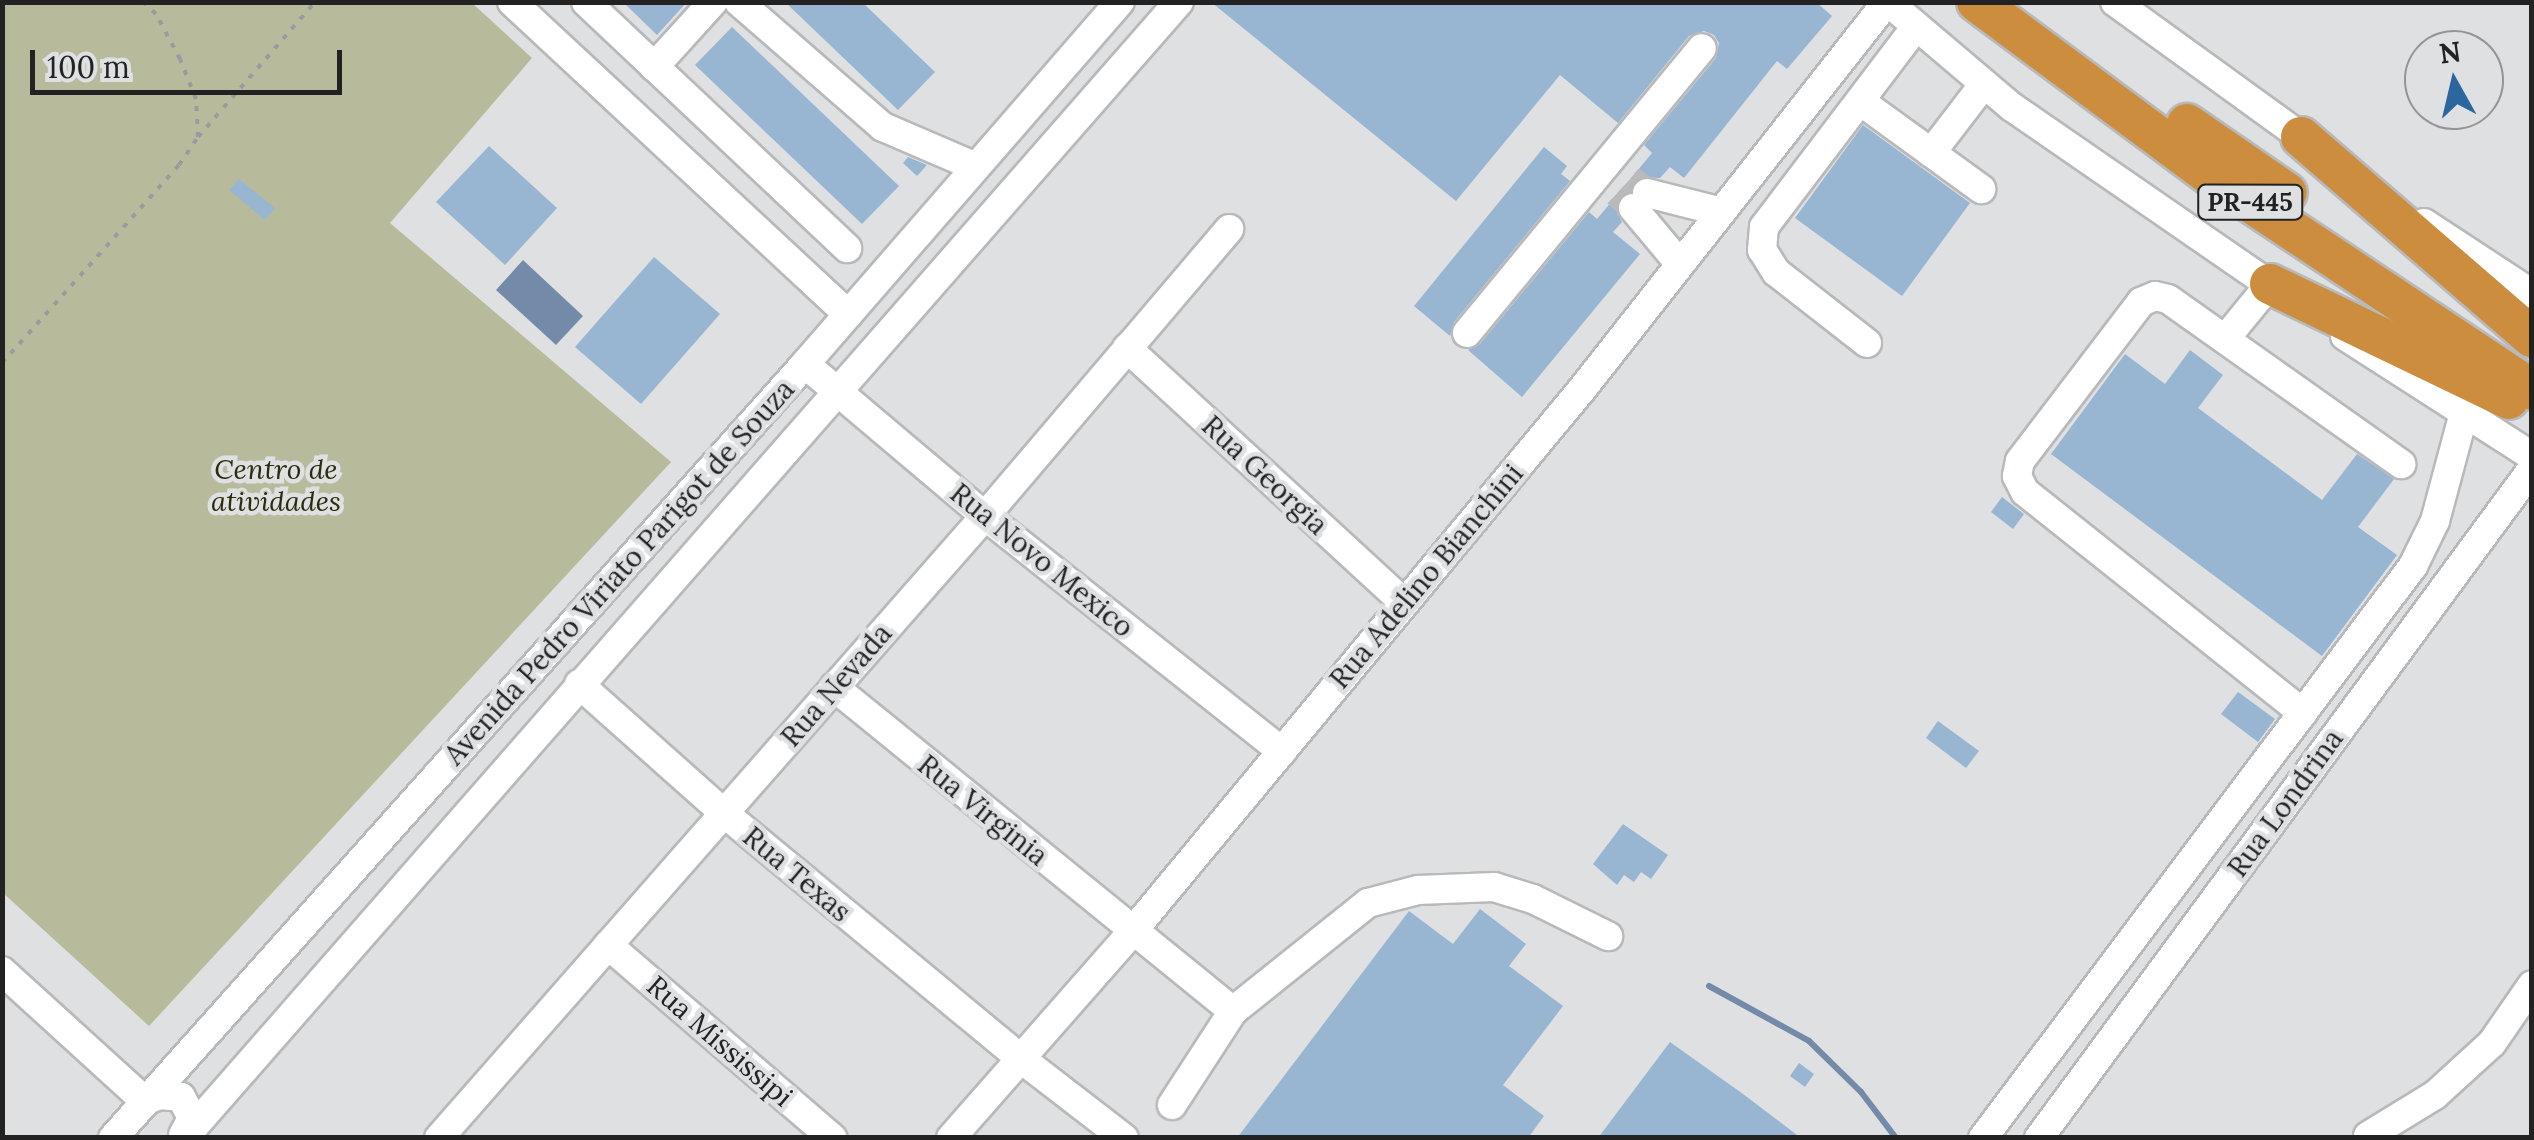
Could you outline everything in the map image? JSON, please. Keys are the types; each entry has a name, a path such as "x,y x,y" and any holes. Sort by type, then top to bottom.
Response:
{"highway":[{"name":"PR-445","path":"1977,2 2218,181 2532,390"},
{"name":"PR-445","path":"2021,2 2233,157 2532,356"},
{"path":"2301,138 2532,337"},
{"path":"2270,284 2532,410"}],"street":[{"path":"512,2 848,314"},
{"path":"586,2 847,248"},
{"path":"654,67 713,2"},
{"path":"740,2 884,128 974,166"},
{"name":"Avenida Pedro Viriato Parigot de Souza","path":"113,1138 805,364 1120,2"},
{"name":"Avenida Pedro Viriato Parigot de Souza","path":"189,1136 579,684 1180,2"},
{"path":"1887,2 1984,84 2270,284 2532,456"},
{"name":"Rua Adelino Bianchini","path":"951,1138 1132,932 1282,751 1680,264 1887,2"},
{"path":"2115,2 2301,138 2532,294"},
{"path":"1867,343 1776,272 1762,250 1764,227 1916,27"},
{"path":"1467,333 1622,185 1702,48"},
{"path":"1931,152 1984,84"},
{"path":"1860,101 1981,189"},
{"path":"1622,185 1722,212"},
{"path":"1622,185 1680,264"},
{"name":"Rua Nevada","path":"439,1138 985,516 1229,228"},
{"path":"2224,340 2270,284"},
{"path":"2303,713 2025,492 2017,476 2020,461 2141,302 2155,296 2168,299 2401,464"},
{"name":"Rua Georgia","path":"1128,348 1403,602"},
{"name":"Rua Novo Mexico","path":"805,364 985,516 1282,751"},
{"path":"1984,1138 2414,566 2435,521 2464,413"},
{"name":"Rua Londrina","path":"2039,1138 2532,469"},
{"name":"Rua Texas","path":"579,684 724,813 1020,1058 1124,1138"},
{"name":"Rua Virginia","path":"834,687 1234,1011"},
{"path":"1172,1104 1234,1011 1368,903 1418,890 1494,887 1533,899 1608,936"},
{"name":"Rua Mississipi","path":"608,944 832,1138"},
{"path":"2,971 146,1101"},
{"path":"2368,1136 2435,1095 2492,1044 2532,985"},
{"path":"151,1138 141,1115 146,1101 159,1095 181,1096 192,1118 189,1136"}],"path":[{"path":"144,2 156,14 180,59 196,99 198,137"},
{"path":"2,363 179,165 198,137 315,2"}],"green space":[{"name":"Centro de atividades","path":"3,3 472,3 532,58 390,223 671,462 149,1026 3,893"}],"water":[{"path":"523,260 583,316 556,345 496,290"}],"building":[{"path":"623,2 687,2 657,35"},
{"path":"785,2 862,2 935,72 898,110"},
{"path":"1211,2 1816,2 1832,16 1787,69 1777,61 1684,178 1670,167 1660,178 1641,177 1621,195 1616,210 1622,222 1613,232 1640,254 1522,397 1468,350 1480,344 1589,212 1597,219 1652,153 1644,145 1716,58 1719,43 1714,35 1704,31 1689,36 1618,123 1560,75 1456,201"},
{"path":"732,27 899,186 862,224 695,65"},
{"path":"1863,125 1970,203 1902,296 1795,218"},
{"path":"489,146 557,208 505,265 436,202"},
{"path":"1544,147 1567,166 1561,174 1570,181 1454,322 1450,336 1414,306"},
{"path":"908,157 927,165 917,176 903,163"},
{"path":"239,179 275,208 265,220 229,190"},
{"path":"654,257 720,314 641,404 575,347"},
{"path":"2190,350 2223,375 2198,408 2322,500 2357,454 2394,479 2358,527 2397,555 2322,656 2051,454 2125,354 2165,384"},
{"path":"2002,497 2024,514 2013,529 1991,512"},
{"path":"2238,692 2275,719 2258,742 2221,714"},
{"path":"1938,721 1979,751 1966,768 1926,738"},
{"path":"1623,824 1668,855 1651,879 1641,872 1634,882 1624,875 1617,885 1593,864"},
{"path":"1480,909 1526,944 1509,966 1563,1006 1503,1085 1544,1116 1528,1138 1237,1138 1409,911 1453,944"},
{"path":"1670,1042 1743,1094 1801,1138 1598,1138"},
{"path":"1799,1063 1814,1074 1805,1087 1790,1076"}],"waterway":[{"path":"1709,986 1809,1041 1861,1092 1896,1138"}],"tunnel":[{"path":"1630,179 1647,193"},
{"path":"1617,193 1633,208"}]}
